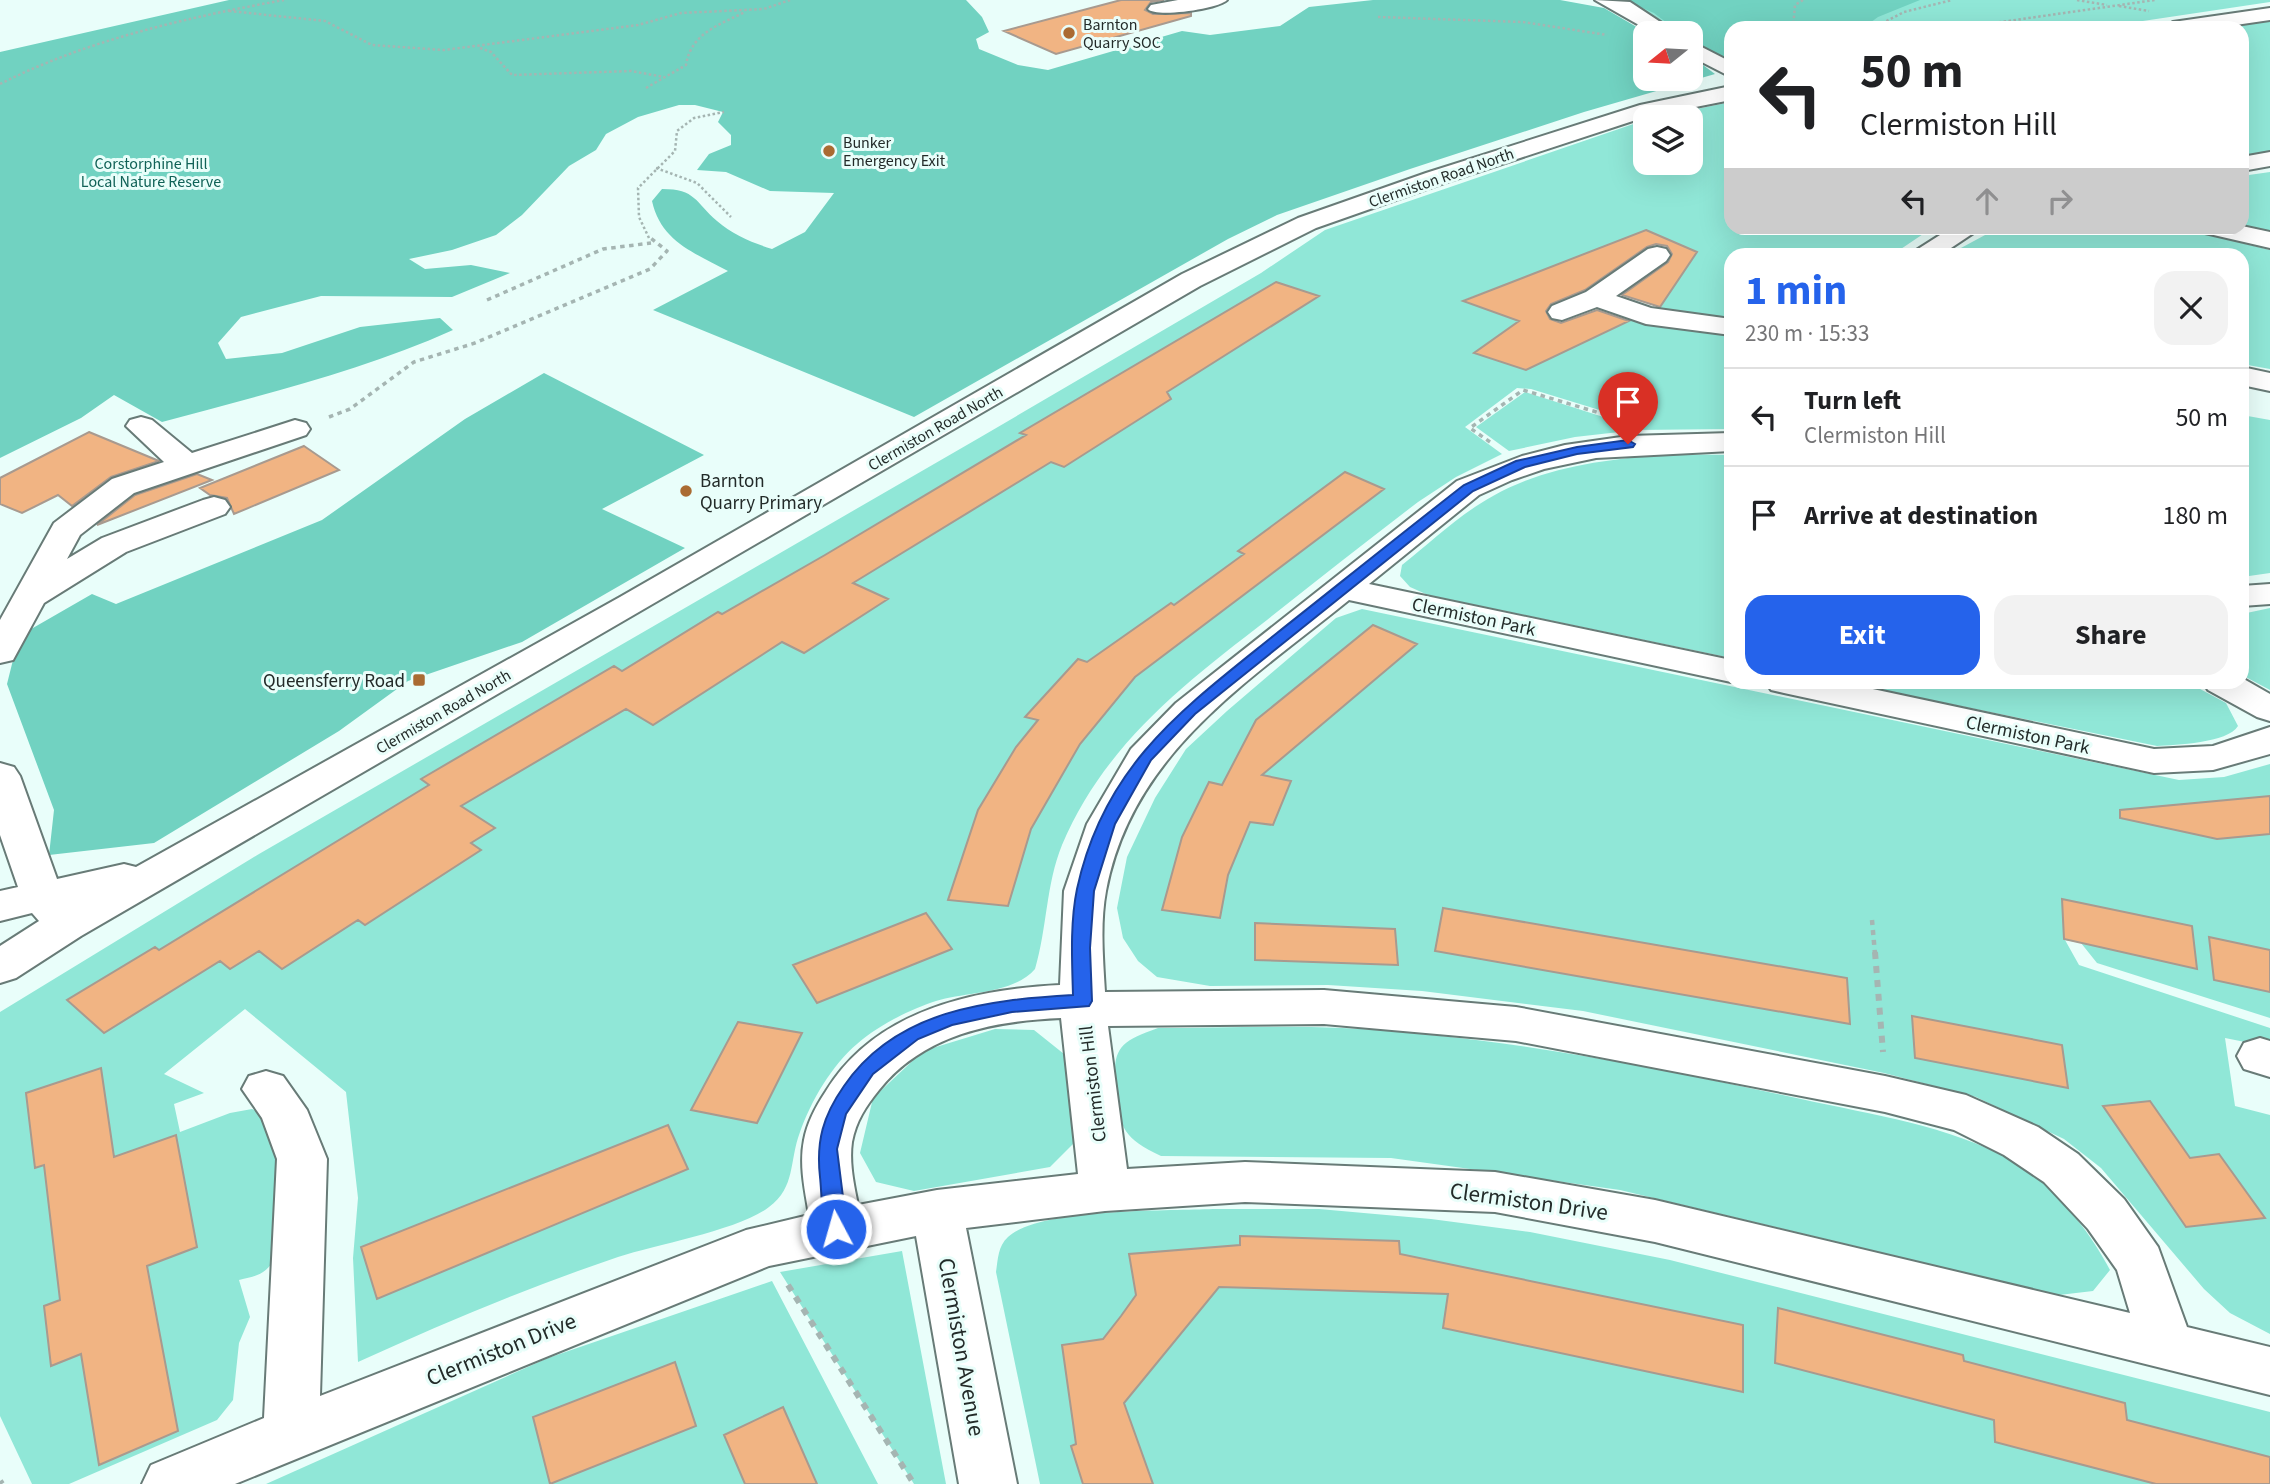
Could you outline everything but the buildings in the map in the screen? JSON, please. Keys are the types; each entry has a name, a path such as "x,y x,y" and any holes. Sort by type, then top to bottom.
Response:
{"street":[{"path":"1158,9 1217,0"},
{"path":"1605,0 1623,6 1647,21"},
{"path":"2221,21 2270,13"},
{"path":"1703,55 1724,68"},
{"name":"Clermiston Road North","path":"0,948 54,911 181,860 1202,274 1307,223 1435,178 1648,110 1724,94"},
{"path":"2249,163 2270,159"},
{"path":"1934,248 1956,235"},
{"path":"2247,235 2270,240"},
{"path":"1562,312 1596,298 1657,255"},
{"path":"1596,298 1646,316 1724,326"},
{"path":"2249,378 2270,382"},
{"path":"141,426 187,466"},
{"path":"0,652 66,530 123,486 295,429"},
{"name":"Clermiston Hill","path":"1105,1191 1082,1005 1081,948 1085,891 1107,824 1145,758 1189,711 1468,488 1494,475 1548,456 1647,443 1724,442"},
{"path":"30,597 114,545 214,507"},
{"name":"Clermiston Park","path":"1340,588 1724,670"},
{"path":"2249,596 2270,594"},
{"name":"Clermiston Park","path":"1817,689 2154,761 2188,762 2223,757 2270,739"},
{"path":"2234,689 2270,709"},
{"path":"0,776 54,911"},
{"name":"Clermiston Road North","path":"0,906 54,911"},
{"name":"Clermiston Road North","path":"0,967 54,911"},
{"path":"836,1229 827,1149 836,1113 866,1069 911,1034 948,1019 1019,1004 1324,1007 1411,1013 1575,1034 1885,1094 1966,1114 2021,1142 2061,1168 2106,1214 2140,1262 2167,1347"},
{"path":"266,1089 283,1110 302,1159 291,1433"},
{"name":"Clermiston Drive","path":"171,1484 291,1433 764,1245 937,1211 1105,1191 1245,1182 1495,1192 1656,1220 2270,1371"},
{"name":"Clermiston Avenue","path":"937,1211 988,1484"}],"path":[{"path":"0,84 53,58 114,36 284,0"},
{"path":"229,11 279,14 325,21 359,41 381,46 433,50 475,47 638,25 681,13 770,8 790,0"},
{"path":"1794,21 1795,5 1803,0"},
{"path":"1887,21 1904,12 1952,0"},
{"path":"2077,0 2179,16 2193,21"},
{"path":"2008,21 2155,0"},
{"path":"646,88 686,65 690,45 700,36 749,10"},
{"path":"1378,17 1523,22 1612,35"},
{"path":"475,47 491,52 512,75 631,71 664,77"},
{"path":"651,243 637,217 638,188 675,151 677,131 694,118 724,112"},
{"path":"656,168 696,183 731,217"},
{"path":"295,429 350,409 414,362 475,343 650,269 667,251 651,243 603,249 487,300"},
{"path":"1470,428 1524,390 1616,418 1647,443"},
{"path":"1872,920 1885,1094"},
{"path":"764,1245 914,1484"}],"green space":[{"name":"Corstorphine Hill Local Nature Reserve","path":"229,0 966,0 982,17 989,32 976,39 979,49 1018,65 1048,70 1182,31 1210,35 1280,26 1309,7 1373,0 1560,0 1604,8 1633,25 1633,91 1656,91 1584,112 1277,215 1228,239 914,417 653,310 728,271 681,245 663,227 652,201 662,189 689,194 730,230 772,249 805,232 834,193 770,191 726,172 697,170 709,154 731,145 731,135 718,122 723,112 695,105 679,105 638,117 606,134 596,150 569,166 522,215 496,235 452,250 409,259 425,269 471,265 510,273 452,297 321,296 241,317 218,343 226,359 282,353 360,327 440,318 453,330 346,370 162,422 114,395 81,418 0,458 0,52"},
{"path":"1617,0 2270,0 2143,21 1724,21 1724,60 1703,48 1703,21 1656,21"},
{"path":"1624,0 1920,0 1873,21 1724,21 1724,56 1718,57 1703,48 1703,21 1664,21 1654,13"},
{"path":"2270,21 2270,153 2249,156 2249,24"},
{"path":"1703,65 1715,74 1703,77"},
{"path":"1724,103 1724,235 1922,235 1902,248 1724,248 1724,322 1655,313 1697,252 1646,231 1464,300 1581,344 1635,318 1724,330 1724,429 1636,430 1619,416 1531,389 1517,388 1465,427 1502,454 1456,477 1418,502 1206,668 1149,719 1100,776 1062,845 1053,875 1035,969 1026,977 1002,988 948,998 916,1009 884,1025 857,1044 831,1073 810,1108 800,1132 784,1191 769,1207 756,1215 697,1236 618,1257 552,1281 422,1333 358,1362 353,1258 358,1198 346,1092 245,1009 164,1074 204,1093 174,1104 180,1132 230,1113 252,1109 269,1116 287,1161 277,1256 261,1273 239,1280 250,1317 239,1343 233,1400 217,1420 69,1484 32,1484 0,1416 0,1012 259,854 1261,273 1325,230 1633,124 1633,175 1703,175 1703,108"},
{"path":"2270,172 2270,231 2249,227 2249,175"},
{"path":"1985,235 2210,235 2270,250 2270,369 2249,365 2249,248 1961,248"},
{"path":"544,373 704,455 602,509 685,548 522,642 408,681 339,731 154,843 49,855 54,810 7,684 19,636 92,594 116,604 322,520 465,419"},
{"path":"1525,392 1616,421 1628,431 1575,437 1509,451 1476,427"},
{"path":"2249,416 2270,420 2270,573 2249,576"},
{"path":"1666,454 1724,455 1724,657 1428,595 1410,587 1400,576 1402,565 1469,511 1493,496 1555,471"},
{"path":"2270,608 2270,690 2249,679 2249,612"},
{"path":"1362,609 1724,685 1724,689 1744,689 2179,780 2224,777 2270,764 2270,1018 2097,963 2081,943 2065,940 2079,965 2270,1028 2270,1047 2225,1038 2235,1106 2270,1115 2270,1334 2230,1313 2204,1289 2101,1168 2064,1139 1976,1097 1884,1073 1583,1011 1422,991 1328,985 1210,986 1157,977 1138,961 1123,938 1117,908 1127,857 1155,798 1186,749 1336,618"},
{"path":"1877,689 2200,689 2226,703 2238,726 2232,732 2213,740 2157,746"},
{"path":"1319,1027 1400,1032 1516,1045 1630,1064 1910,1122 1963,1138 2013,1161 2028,1171 2069,1209 2092,1239 2110,1270 2093,1291 2059,1295 1620,1190 1391,1158 1161,1156 1139,1144 1126,1131 1120,1115 1115,1076 1120,1049 1134,1038 1158,1028"},
{"path":"995,1029 1034,1030 1064,1054 1077,1140 1050,1167 914,1191 876,1182 860,1153 873,1098 923,1051"},
{"path":"1213,1209 1319,1209 1431,1219 1530,1232 1670,1260 2270,1412 2270,1484 1040,1484 996,1272 1002,1244 1008,1237 1024,1228 1074,1216"},
{"path":"902,1251 946,1484 914,1484 780,1272"},
{"path":"772,1281 878,1484 266,1484 548,1358"}],"place":[{"name":"Barnton Quarry SOC","path":"1069,33"},
{"name":"Bunker Emergency Exit","path":"829,151"},
{"name":"Barnton Quarry Primary","path":"686,491"},
{"name":"Queensferry Road","path":"419,680"}],"route":[{"path":"836,1229 827,1149 836,1113 866,1069 911,1034 948,1019 1012,1005 1082,1001 1081,948 1085,891 1096,852 1107,824 1145,758 1189,711 1468,488 1521,464 1548,456 1628,444"}]}
